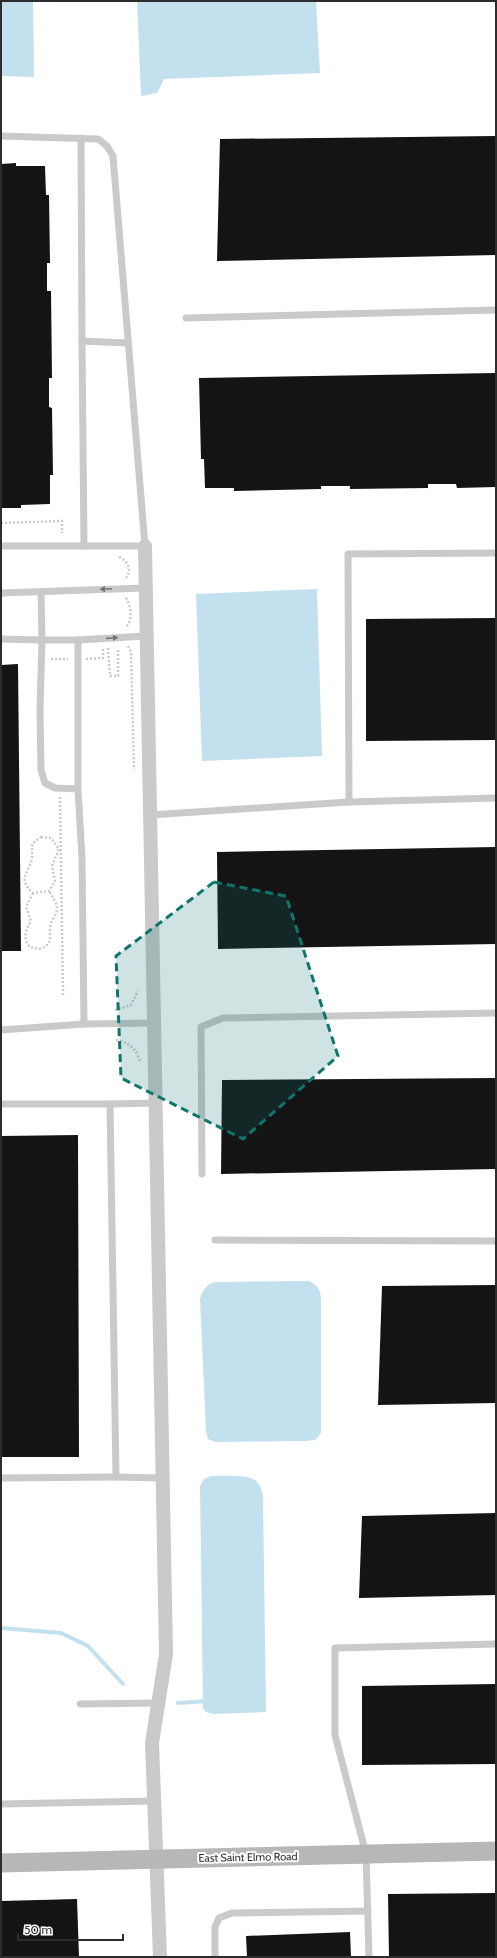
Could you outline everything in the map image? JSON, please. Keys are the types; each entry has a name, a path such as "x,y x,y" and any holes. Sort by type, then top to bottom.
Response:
{"street":[{"path":"145,546 166,1654 152,1743 160,1957"},
{"name":"East Saint Elmo Road","path":"1,1863 496,1851"}],"lane":[{"path":"1,136 98,139 106,146 113,156 127,343 145,546 1,546"},
{"path":"81,138 84,546"},
{"path":"186,318 496,310"},
{"path":"82,341 127,343"},
{"path":"349,802 348,554 496,553"},
{"path":"1,593 145,588"},
{"path":"41,592 41,770 45,783 55,788 78,789"},
{"path":"1,639 78,640 146,636"},
{"path":"78,640 78,789 82,858 84,1024"},
{"path":"150,815 349,802 496,798"},
{"path":"202,1174 201,1027 223,1018 496,1013"},
{"path":"1,1030 84,1024 154,1023"},
{"path":"1,1104 155,1103"},
{"path":"110,1104 116,1477"},
{"path":"215,1240 496,1241"},
{"path":"1,1478 162,1478"},
{"path":"369,1957 366,1854 335,1735 335,1648 496,1644"},
{"path":"80,1704 158,1703"},
{"path":"1,1804 154,1801"},
{"path":"215,1957 215,1927 219,1918 232,1913 368,1911"}],"path":[{"path":"1,523 62,522 62,533"},
{"path":"111,556 121,558 127,563 129,570 127,577 121,580"},
{"path":"122,596 126,598 129,604 130,620 128,625 123,628"},
{"path":"86,659 103,658 103,648 109,648 110,676 118,676 118,644"},
{"path":"125,644 130,652 134,776"},
{"path":"48,659 68,659"},
{"path":"60,797 59,849 63,995"},
{"path":"33,893 25,882 25,876 32,860 33,843 36,839 46,836 55,841 59,849 52,866 55,881 49,892"},
{"path":"33,893 49,892"},
{"path":"33,893 26,907 31,921 25,932 30,947 39,949 48,944 51,939 50,925 57,909 56,904 49,892"},
{"path":"115,1010 131,1005 137,995 138,984"},
{"path":"116,1040 127,1043 133,1048 138,1056 140,1067"}],"highlighted area":[{"path":"214,882 286,896 338,1056 243,1139 121,1078 116,956"}],"water":[{"path":"1,1 33,1 34,77 1,76"},
{"path":"137,1 316,1 320,73 164,79 157,93 141,96"},
{"path":"317,589 322,756 202,761 196,594"},
{"path":"309,1281 318,1288 321,1298 321,1433 315,1440 306,1441 215,1442 208,1439 206,1431 200,1299 204,1290 207,1286 215,1282"},
{"path":"211,1476 236,1476 254,1479 260,1487 263,1497 266,1712 213,1714 206,1712 203,1708 200,1486 204,1479"}],"building":[{"path":"496,136 496,255 217,261 220,139"},
{"path":"16,163 16,166 45,166 46,195 49,195 50,263 47,263 47,291 51,291 52,378 49,378 49,407 52,408 53,475 50,475 50,504 21,505 21,508 1,508 1,164"},
{"path":"496,373 496,487 457,488 456,484 428,484 428,488 350,489 350,486 321,486 321,489 234,491 234,488 205,488 204,459 201,459 199,378"},
{"path":"496,618 496,740 366,741 366,619"},
{"path":"18,664 21,951 1,951 1,665"},
{"path":"496,847 496,944 218,949 217,852"},
{"path":"496,1078 496,1169 221,1174 222,1080"},
{"path":"78,1135 79,1457 1,1457 1,1136"},
{"path":"496,1285 496,1403 378,1405 382,1286"},
{"path":"496,1513 496,1595 359,1598 362,1516"},
{"path":"496,1684 496,1764 362,1765 362,1686"},
{"path":"496,1893 496,1957 389,1957 388,1894"},
{"path":"77,1899 79,1957 1,1957 1,1901"},
{"path":"350,1932 351,1957 247,1957 246,1936"}],"waterway":[{"path":"1,1628 61,1633 88,1646 123,1684"},
{"path":"178,1703 208,1701"}]}
